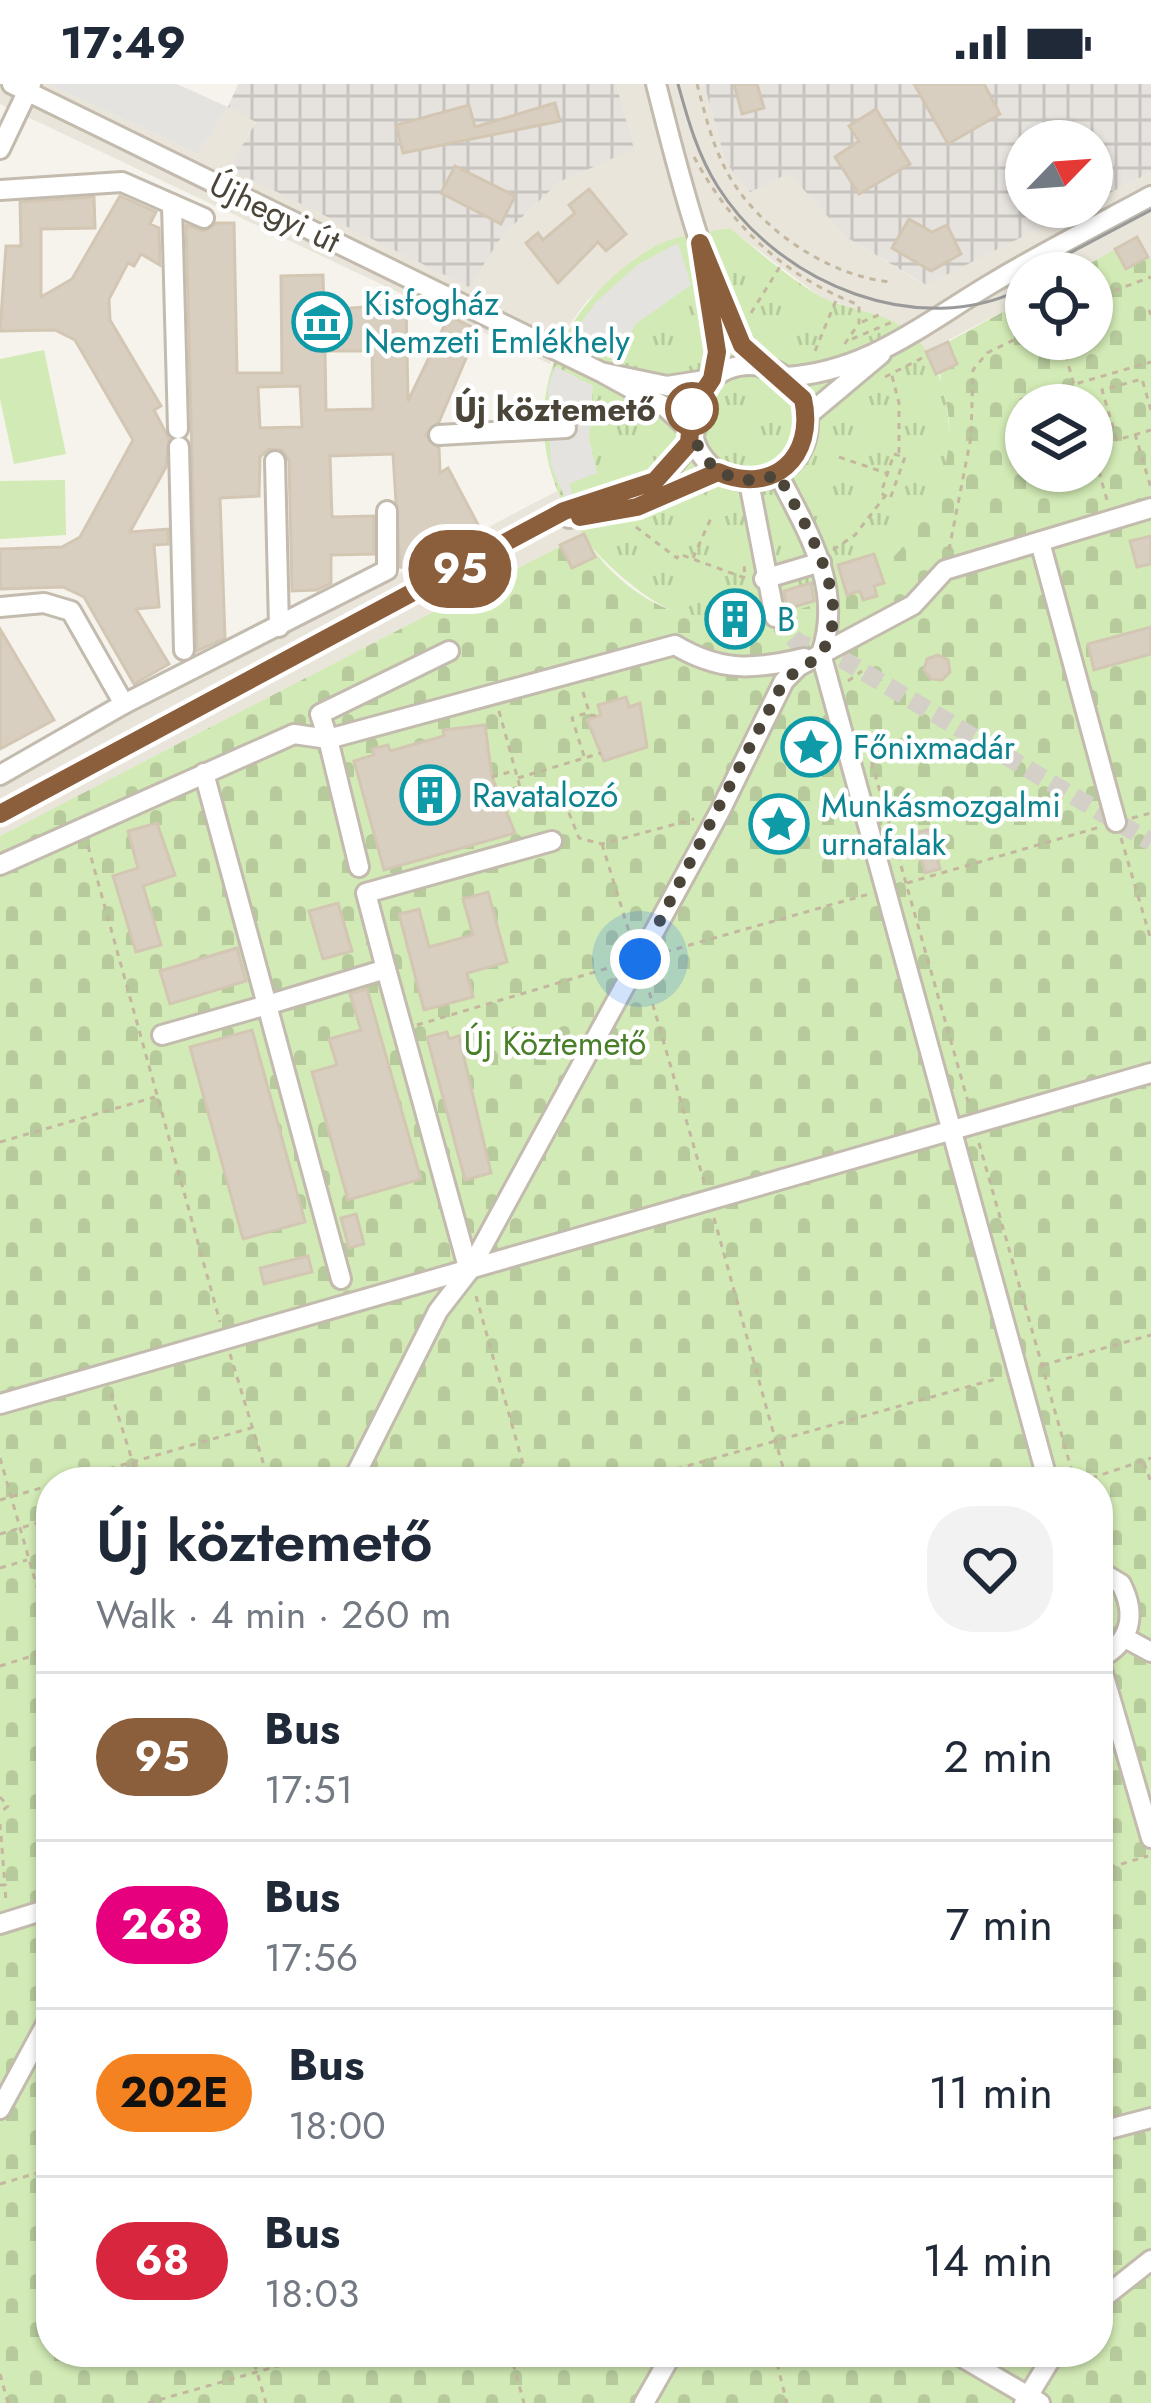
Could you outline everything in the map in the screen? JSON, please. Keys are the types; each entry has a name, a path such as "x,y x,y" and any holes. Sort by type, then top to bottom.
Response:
{"street":[{"path":"656,84 700,243 717,338 712,379 692,409 693,434 705,461 718,472 749,482 778,474 799,454 807,416 803,399 784,377 762,367 742,345 700,243"},
{"path":"0,149 24,86"},
{"name":"Újhegyi út","path":"24,86 603,373 665,406 693,434"},
{"path":"0,190 110,180 204,218"},
{"path":"807,416 882,353 993,282 1151,196"},
{"path":"172,204 184,650"},
{"path":"784,377 819,374 882,353"},
{"path":"712,379 738,367 762,367"},
{"name":"Újhegyi út","path":"603,373 667,386 712,379"},
{"path":"439,435 566,428"},
{"path":"0,814 564,511 655,481 676,464 693,434"},
{"path":"275,461 279,628"},
{"path":"554,519 623,512 718,472"},
{"path":"778,474 824,558 832,610 820,654 1044,1467"},
{"path":"749,482 764,579 775,617"},
{"path":"360,1467 439,1311 469,1271 719,813 784,681 820,654 913,605 945,570 1151,508"},
{"path":"0,775 124,704 387,570 387,511"},
{"path":"1040,542 1117,822"},
{"path":"764,579 824,558"},
{"path":"0,607 44,603 71,611 124,704"},
{"path":"0,866 294,734 328,739 675,645 702,661 742,670 820,654"},
{"path":"359,868 320,714 448,651"},
{"path":"204,773 341,1279"},
{"path":"469,1271 365,893 552,841"},
{"path":"162,1035 386,969"},
{"path":"0,1404 1151,1073"},
{"path":"1113,1579 1130,1601 1126,1638 1113,1648"},
{"path":"1130,1601 1151,1595"},
{"path":"1126,1638 1151,1652"},
{"path":"1113,1707 1151,1838"},
{"path":"5,1922 36,1913"},
{"path":"0,2108 36,2042"},
{"path":"1113,2128 1151,2118"},
{"path":"1113,2290 1151,2260"},
{"path":"644,2403 664,2367"},
{"path":"977,2367 1030,2401 1047,2367"}],"path":[{"path":"698,84 723,166 761,215 825,262 865,280 893,282"},
{"path":"674,153 690,149 731,217 782,263 859,305 859,323 850,340"},
{"path":"748,318 782,263"},
{"path":"1113,291 1151,277"},
{"path":"814,351 838,296"},
{"path":"859,323 883,313"},
{"path":"836,351 903,317"},
{"path":"945,570 971,437 973,370 987,353 1005,344"},
{"path":"1077,384 1151,362"},
{"path":"891,374 899,403 899,456"},
{"path":"1117,440 1102,390 1142,379 1151,410"},
{"path":"1113,441 1151,430"},
{"path":"1135,434 1151,490"},
{"path":"894,454 905,457 890,499 881,493 888,474 894,454"},
{"path":"839,457 888,474"},
{"path":"1104,492 1112,519"},
{"path":"824,558 855,536 885,496"},
{"path":"692,560 712,516"},
{"path":"636,526 663,550 745,578 745,559"},
{"path":"577,673 589,712"},
{"path":"496,696 526,808 563,798 579,838 602,844 719,813"},
{"path":"584,758 572,718 589,712 597,716"},
{"path":"861,726 1072,1467"},
{"path":"516,778 601,753"},
{"path":"492,777 514,771"},
{"path":"906,883 1117,822 1151,940"},
{"path":"82,826 264,1467"},
{"path":"602,844 640,959 782,1467"},
{"path":"404,1029 884,890"},
{"path":"0,1142 157,1096"},
{"path":"469,1271 524,1467"},
{"path":"1040,1366 1151,1335"},
{"path":"684,1467 1018,1372"},
{"path":"105,1374 134,1467"},
{"path":"116,1467 252,1428"},
{"path":"0,1458 36,1586"},
{"path":"1113,1471 1151,1458"},
{"path":"1143,1461 1150,1482"},
{"path":"0,1500 36,1490"},
{"path":"0,1534 36,1524"},
{"path":"0,1568 28,1560"},
{"path":"0,1666 36,1655"},
{"path":"0,1797 8,1806 0,1814"},
{"path":"0,1824 5,1922"},
{"path":"1113,1867 1151,1856"},
{"path":"0,2184 36,2173"},
{"path":"256,2367 266,2403"},
{"path":"148,2403 274,2367"},
{"path":"514,2367 524,2403"},
{"path":"778,2367 787,2403"},
{"path":"0,2374 8,2403"}],"shaded area":[{"path":"0,84 49,84 198,154 228,107 256,121 234,159 502,236 559,182 633,149 616,84 704,84 726,163 750,191 789,172 846,237 925,285 1040,228 1113,228 1113,191 1151,172 1151,260 1136,238 1111,252 1005,252 1005,310 926,352 898,324 822,298 729,228 651,248 587,301 560,337 550,364 0,104"},
{"path":"49,84 177,84 228,107 198,154"},
{"path":"238,84 616,84 634,149 559,182 502,236 469,287 237,172 234,159 256,122 228,107"},
{"path":"704,84 1151,84 1151,172 1113,191 1113,120 1005,120 1005,228 1040,228 926,285 846,237 789,173 750,192 726,163"},
{"path":"678,243 691,285 637,323 612,359 571,336 596,302 637,265"},
{"path":"555,366 593,386 589,439 597,473 569,484 573,495 565,498 551,466 548,388"},
{"path":"557,491 584,534 0,836 0,783"}],"green space":[{"path":"730,228 818,295 887,319 915,338 941,381 949,434 948,460 934,507 884,583 721,634 715,615 681,614 660,605 592,546 564,504 548,459 544,412 552,367 573,323 605,284 659,244"},
{"name":"Új Köztemető","path":"1137,237 1151,260 1151,2403 0,2403 0,836 584,534 606,565 639,594 677,612 715,614 721,634 883,583 878,565 897,553 921,522 945,468 949,423 940,377 948,342 1005,311 1005,360 1113,360 1110,252"},
{"path":"44,350 66,454 14,464 0,399 0,359"},
{"path":"65,480 66,535 0,539 0,481"}],"building":[{"path":"734,84 757,84 764,108 742,114"},
{"path":"914,84 984,84 1000,114 948,144"},
{"path":"555,103 560,121 403,153 396,125 469,105 475,127"},
{"path":"876,109 910,164 859,194 835,157 859,141 849,126"},
{"path":"455,166 515,196 501,224 441,193"},
{"path":"589,189 626,234 606,251 598,242 558,283 526,243 538,233 543,240 575,213 569,205"},
{"path":"120,196 156,212 150,224 159,228 160,265 141,254 134,266 128,263 109,299 110,320 161,406 154,410 169,439 166,467 130,532 168,529 168,544 154,545 159,607 136,609 169,664 134,684 84,597 63,587 0,589 0,549 62,547 80,537 133,440 75,340 55,330 0,331 6,246 21,246 20,202 94,197 95,228 41,229 41,297 72,279"},
{"path":"909,219 932,232 947,225 961,254 931,271 892,248"},
{"path":"216,223 234,223 237,373 282,373 281,276 323,275 324,310 406,304 408,401 449,316 478,330 439,422 426,435 439,448 440,473 448,468 483,534 411,568 400,567 393,454 330,456 332,517 374,516 374,554 331,555 331,583 317,590 292,591 289,461 282,450 269,449 260,457 259,496 220,498 225,638 197,651 186,225 204,231","holes":["325,351 372,351 373,409 326,410","300,386 302,427 260,428 258,387"]},
{"path":"1137,237 1148,257 1126,269 1115,249"},
{"path":"948,342 957,364 936,374 926,352"},
{"path":"584,534 595,557 572,568 560,545"},
{"path":"1151,536 1151,564 1137,567 1130,541"},
{"path":"874,554 884,583 874,586 877,596 863,600 860,591 847,595 838,565"},
{"path":"811,583 814,601 787,609 784,591"},
{"name":"B","path":"747,592 756,623 730,639 727,632 721,634 711,603"},
{"path":"1151,627 1151,654 1094,670 1088,644"},
{"path":"0,629 54,720 0,749"},
{"path":"938,655 948,660 950,672 942,680 931,679 924,670 927,659"},
{"path":"626,697 629,707 640,703 647,747 604,761 587,720 601,715 598,705"},
{"name":"Ravatalozó","path":"485,725 492,777 515,833 384,870 354,761 374,755 372,749 388,745 390,751 444,736 443,730"},
{"path":"157,823 175,875 143,886 161,945 136,952 113,876 138,868 128,831"},
{"path":"930,829 940,869 925,873 914,833"},
{"path":"488,892 507,962 467,973 473,997 424,1010 399,914 419,909 429,947 473,935 463,899"},
{"path":"338,903 352,951 323,959 309,911"},
{"path":"237,948 246,981 170,1004 160,971"},
{"path":"367,989 421,1179 348,1200 312,1072 337,1065 329,1039 361,1030 350,994"},
{"path":"252,1030 305,1222 243,1239 190,1047"},
{"path":"447,1032 449,1039 459,1036 491,1173 465,1180 427,1037"},
{"path":"356,1214 364,1244 349,1248 341,1218"},
{"path":"308,1256 312,1272 264,1284 260,1268"}],"tunnel":[{"path":"775,617 797,642 842,659 1151,842"}],"tram line":[{"path":"678,84 699,150 718,187 744,221 814,276 855,294 898,305 942,308 1005,295"},
{"path":"1072,252 1151,210"}],"bus line":[{"name":"95","path":"0,814 564,511 622,496 668,472 693,434 692,409 712,379 717,352 700,243 742,345 762,367 796,387 803,399 807,416 804,443 791,465 764,480 736,480 718,472 623,512 580,517"}],"place":[{"name":"Kisfogház Nemzeti Emlékhely","path":"322,322"},
{"name":"Új köztemető","path":"692,409"},
{"name":"B","path":"735,619"},
{"name":"Főnixmadár","path":"811,747"},
{"name":"Ravatalozó","path":"430,795"},
{"name":"Munkásmozgalmi urnafalak","path":"779,824"}],"route":[{"path":"640,959 784,681 820,654 832,610 821,562 778,474 749,482 718,472 698,448 692,409"}]}
